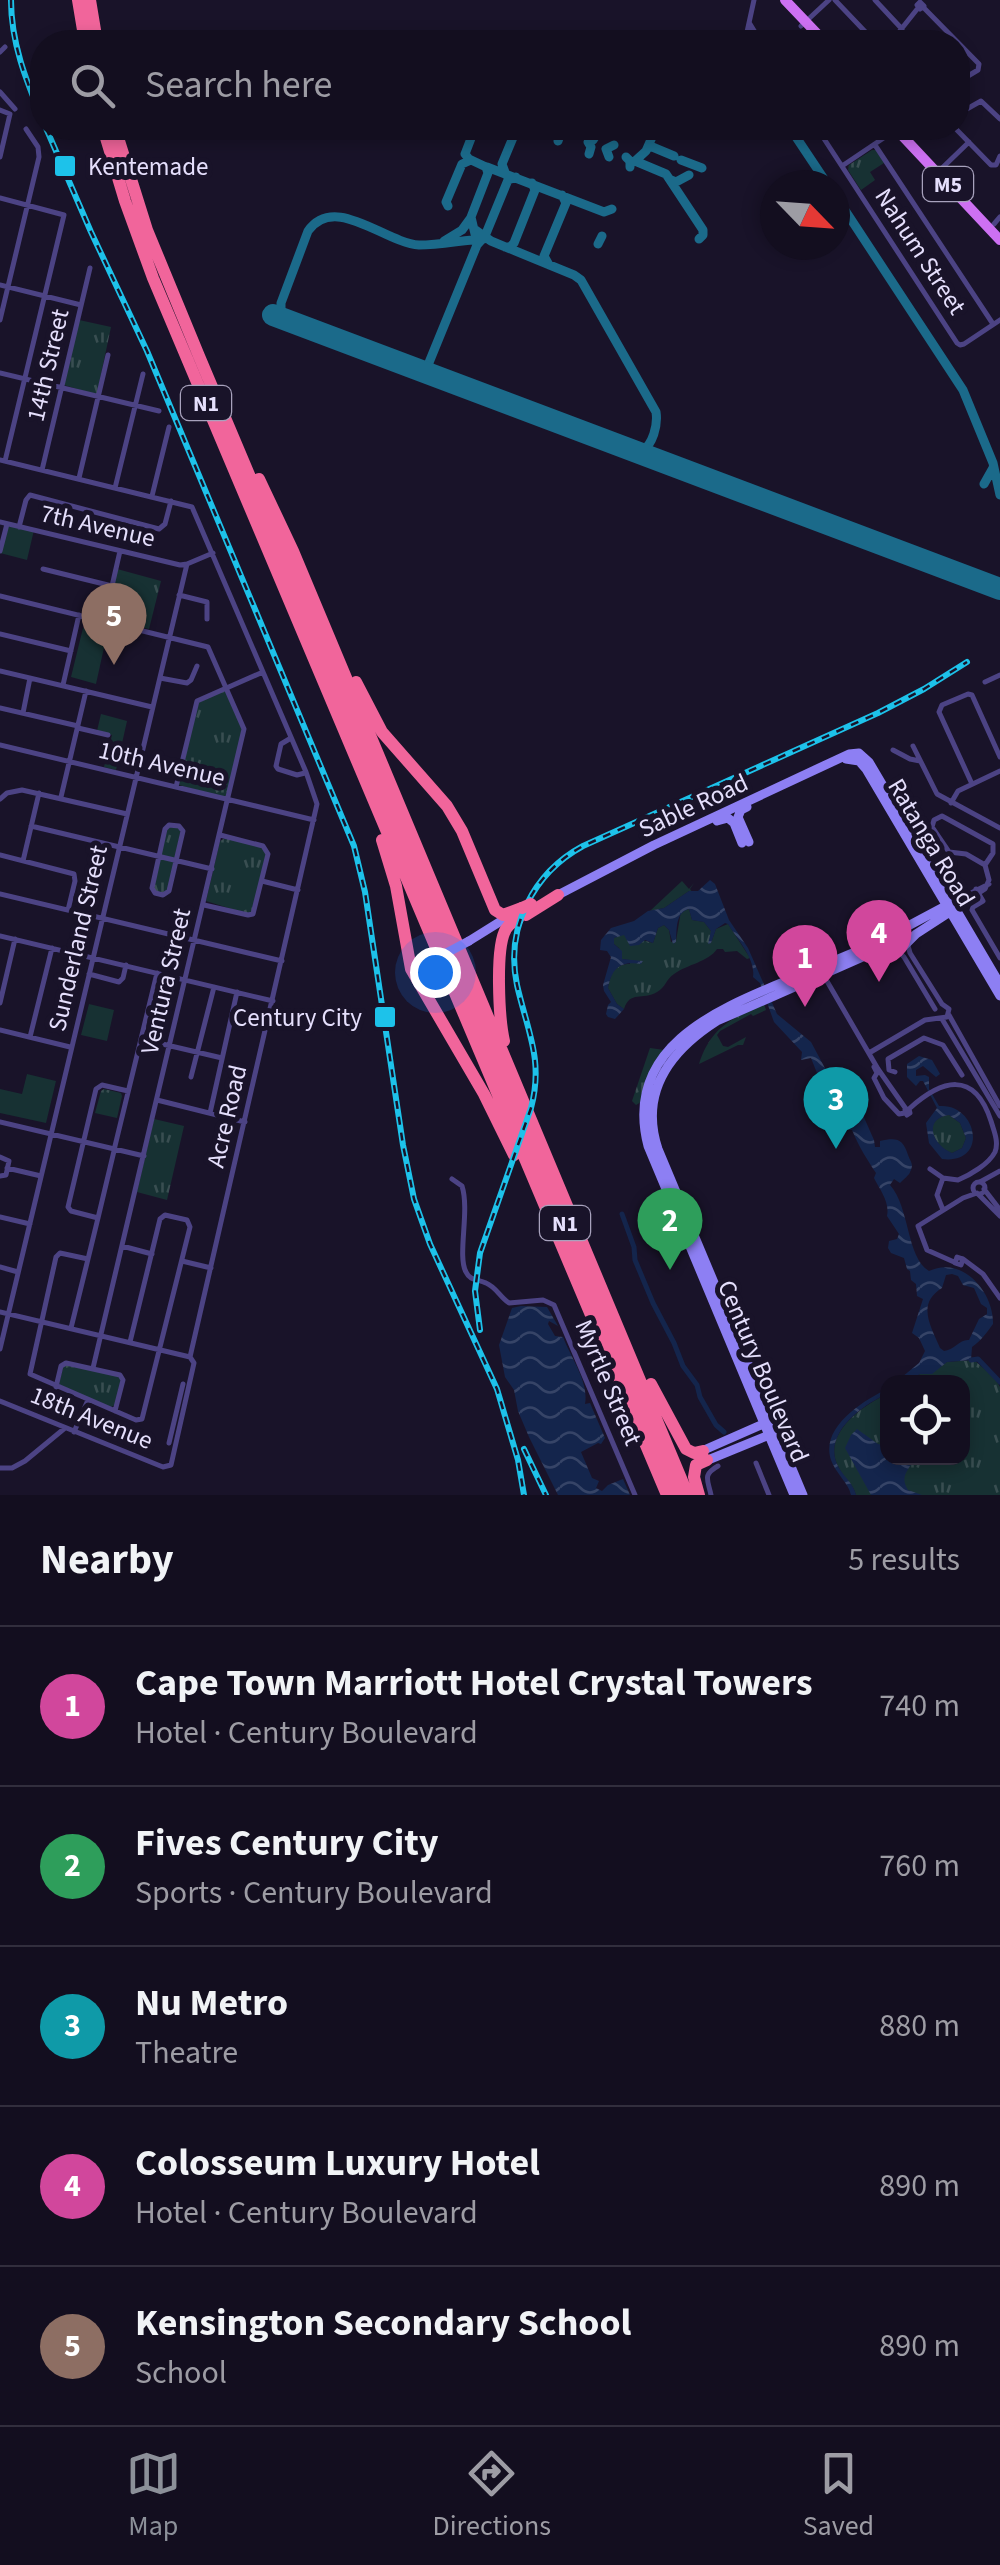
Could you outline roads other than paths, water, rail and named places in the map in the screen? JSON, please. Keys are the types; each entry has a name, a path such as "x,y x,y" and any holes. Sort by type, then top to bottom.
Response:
{"highway":[{"path":"78,0 83,30"},
{"path":"90,0 95,30"},
{"name":"N1","path":"107,140 153,278 666,1495"},
{"name":"N1","path":"119,140 147,230 199,356 679,1495"},
{"path":"199,356 272,504 688,1495"},
{"path":"313,600 382,732 454,819 495,910 503,915 525,910 562,893"},
{"path":"321,675 391,866 416,969 484,1094 571,1269"},
{"path":"486,892 500,969"},
{"path":"521,1096 500,1024 500,969 504,933 525,910"},
{"path":"598,1279 682,1444 708,1458"},
{"path":"700,1495 694,1471 696,1465 708,1458"}],"main road":[{"path":"776,0 810,30"},
{"path":"784,0 807,30"},
{"name":"M5","path":"910,140 998,224"},
{"name":"M5","path":"939,170 1000,240"},
{"name":"Sable Road","path":"562,893 838,760 854,753 860,758"},
{"name":"Ratanga Road","path":"860,758 933,884 1000,984"},
{"name":"Ratanga Road","path":"860,758 869,762 1000,996"},
{"path":"682,832 728,818 746,843 738,817 741,811 792,782"},
{"path":"924,918 939,902 933,884"},
{"name":"Century Boulevard","path":"822,971 878,942 892,930 952,907"},
{"name":"Century Boulevard","path":"803,1495 650,1151 644,1130 644,1106 653,1072 671,1046 702,1020 872,953 902,948 952,907"},
{"path":"416,969 525,910"},
{"path":"901,929 907,933 908,942"},
{"path":"888,935 894,948"},
{"name":"Century Boulevard","path":"766,993 691,1040 665,1068 656,1089 651,1118 658,1149 753,1376 768,1422"},
{"path":"702,1020 707,1024 726,1016"},
{"path":"753,1376 759,1358"},
{"path":"708,1458 768,1422"},
{"path":"729,1444 773,1433"},
{"name":"Century Boulevard","path":"773,1433 794,1495"}],"street":[{"path":"747,30 754,0"},
{"path":"803,24 832,0 862,30"},
{"path":"874,0 902,29 918,4 944,30"},
{"path":"749,21 754,30"},
{"path":"970,55 979,64 970,75"},
{"path":"0,92 16,109"},
{"path":"970,108 981,102 1000,119"},
{"path":"0,110 10,116 0,158"},
{"path":"26,129 30,136"},
{"path":"0,320 4,286 40,152 33,140"},
{"name":"Nahum Street","path":"827,140 960,345 993,324"},
{"path":"842,166 882,140"},
{"path":"939,170 969,142 992,166 1000,156"},
{"path":"876,145 993,324 1000,320"},
{"path":"0,198 64,214 2,461 171,501 165,524 157,528 30,495 19,527"},
{"name":"14th Street","path":"42,470 90,268"},
{"path":"4,286 81,305"},
{"path":"78,479 108,354"},
{"path":"0,372 158,411"},
{"path":"115,488 143,374"},
{"path":"152,496 168,428"},
{"name":"Acre Road","path":"169,1467 194,1364 190,1356 316,798 194,508 171,501"},
{"path":"0,551 3,523"},
{"name":"7th Avenue","path":"3,523 187,564"},
{"path":"104,621 120,550"},
{"path":"187,564 213,553"},
{"name":"Sunderland Street","path":"0,1349 187,564"},
{"path":"43,569 112,586"},
{"path":"179,595 207,602 207,619"},
{"name":"Ventura Street","path":"0,596 208,647 244,730 93,1368"},
{"path":"62,686 80,615"},
{"path":"0,634 71,651"},
{"path":"160,678 187,683 196,666"},
{"path":"0,671 152,707"},
{"path":"176,787 196,702 263,672"},
{"path":"985,682 1000,675"},
{"path":"22,712 30,678"},
{"path":"61,798 86,692"},
{"path":"972,784 939,712 942,706 970,694 1000,757"},
{"path":"0,708 108,735"},
{"name":"Acre Road","path":"291,738 282,744 276,766 297,776 306,772"},
{"name":"10th Avenue","path":"0,745 314,820"},
{"path":"914,746 934,791 1000,828"},
{"path":"892,750 910,760 920,760"},
{"path":"951,803 956,792 1000,771"},
{"path":"0,799 16,790 127,814"},
{"path":"22,861 39,793"},
{"path":"967,828 974,814"},
{"path":"952,907 985,889 985,866 994,845 940,816 931,826 949,852 966,854 985,866"},
{"path":"175,825 183,831 168,894 158,894 152,888 159,857 166,828 175,825"},
{"path":"31,826 212,869"},
{"path":"204,905 252,915 262,881 266,848 220,835"},
{"path":"0,855 74,874 68,910"},
{"path":"262,881 298,890"},
{"path":"977,891 983,901 972,910 1000,958"},
{"path":"0,894 282,961"},
{"path":"0,936 273,1000"},
{"path":"0,1003 3,976 15,939"},
{"path":"908,942 910,954 942,1004 949,1008 943,1017 926,1020"},
{"path":"30,1037 52,948"},
{"path":"894,948 904,957 935,1009 951,1023 999,1110"},
{"path":"88,974 119,982 126,966"},
{"path":"822,971 878,1072 907,1110 929,1091 952,1084 975,1093 990,1117 997,1141 988,1161 963,1178 943,1178 930,1169"},
{"path":"72,1328 156,973"},
{"path":"191,1077 214,986"},
{"path":"210,1113 237,992"},
{"path":"871,1056 926,1020 942,1004"},
{"path":"0,1030 71,1047"},
{"path":"895,1072 888,1066 890,1057 925,1038 944,1045 962,1076"},
{"path":"141,1039 222,1058"},
{"path":"878,1072 888,1066"},
{"path":"98,1218 71,1212 68,1207 98,1086 128,1091"},
{"path":"157,1100 245,1122"},
{"path":"0,1122 144,1156"},
{"path":"0,1156 8,1160 8,1168 0,1176"},
{"path":"8,1168 41,1176"},
{"path":"998,1173 918,1228 927,1250 959,1261 987,1278 1000,1298"},
{"path":"943,1178 937,1198 944,1209"},
{"name":"Myrtle Street","path":"452,1179 462,1186 466,1200 463,1263 467,1274 491,1285 512,1304 544,1300 554,1305 635,1495"},
{"path":"980,1189 1000,1213"},
{"path":"88,1259 57,1255 30,1373 138,1420 143,1418 190,1224 166,1215 160,1219 130,1342"},
{"path":"0,1217 30,1224"},
{"path":"122,1246 152,1254"},
{"path":"182,1261 211,1268"},
{"path":"0,1267 18,1272"},
{"path":"0,1312 190,1356"},
{"path":"56,1386 64,1363 122,1377 115,1411"},
{"path":"169,1443 178,1419 183,1384"},
{"path":"74,1432 88,1400"},
{"name":"18th Avenue","path":"0,1401 169,1467"},
{"path":"0,1468 25,1462 66,1428"},
{"path":"708,1458 711,1495"},
{"path":"756,1462 769,1495"}],"water":[{"path":"710,880 715,884 777,1014 811,1042 826,1070 858,1104 875,1147 880,1147 880,1141 891,1139 904,1146 911,1169 900,1183 894,1179 890,1185 916,1255 929,1271 941,1267 964,1272 982,1289 992,1312 993,1324 972,1347 971,1360 947,1362 932,1374 904,1375 919,1363 925,1351 912,1333 923,1299 917,1296 904,1258 888,1248 889,1241 899,1234 887,1216 886,1201 874,1178 876,1173 842,1116 845,1105 830,1106 828,1089 811,1058 801,1060 802,1052 774,1022 760,983 753,977 749,956 728,924 716,929 708,944 711,931 704,922 692,920 689,909 679,918 673,944 664,925 658,928 653,943 645,940 630,946 624,935 614,938 622,959 643,961 622,965 612,975 608,988 624,1009 615,1019 606,1014 611,1002 603,985 611,957 600,950 601,940 611,928 664,908 689,891 698,891","holes":["946,1275 958,1276 963,1285 974,1288 987,1314 979,1319 969,1340 944,1351 928,1316 929,1301 942,1288"]},
{"path":"919,1056 932,1060 940,1074 936,1077 923,1066 916,1070 916,1076 929,1077 929,1089 939,1106 963,1114 969,1123 973,1134 967,1153 942,1159 929,1143 926,1123 937,1108 923,1081 916,1086 907,1077 907,1064","holes":["949,1115 960,1123 966,1138 962,1148 952,1153 940,1145 933,1127 941,1117"]},
{"path":"547,1307 558,1326 549,1321 548,1324 555,1336 563,1337 578,1370 585,1404 590,1403 605,1438 601,1444 581,1452 592,1478 599,1481 596,1488 602,1491 623,1479 630,1495 558,1495 505,1377 499,1345 512,1308"},
{"path":"880,1393 880,1398 846,1423 835,1444 839,1468 856,1495 851,1495 831,1460 829,1448 838,1426"},
{"path":"857,1429 880,1444 880,1465 911,1465 904,1481 908,1490 922,1495 871,1495 845,1448"}],"waterway":[{"path":"622,1214 653,1303 700,1397 724,1432"},
{"path":"971,1360 978,1359 1000,1382"}],"railway":[{"path":"11,0 17,46 30,89"},
{"path":"51,140 147,351 354,846 365,892 414,1199 430,1244 497,1389 524,1495"},
{"path":"480,1330 475,1291 480,1253 535,1091 533,1045 514,964 519,923 537,887 565,857 583,846 878,713 967,662"},
{"path":"524,1449 546,1495"}],"place":[{"name":"Kentemade","path":"65,166"},
{"name":"Kensington Secondary School","path":"114,665"},
{"name":"Colosseum Luxury Hotel","path":"879,982"},
{"name":"Cape Town Marriott Hotel Crystal Towers","path":"805,1007"},
{"name":"Century City","path":"385,1017"},
{"name":"Nu Metro","path":"836,1149"},
{"name":"Fives Century City","path":"670,1270"}]}
